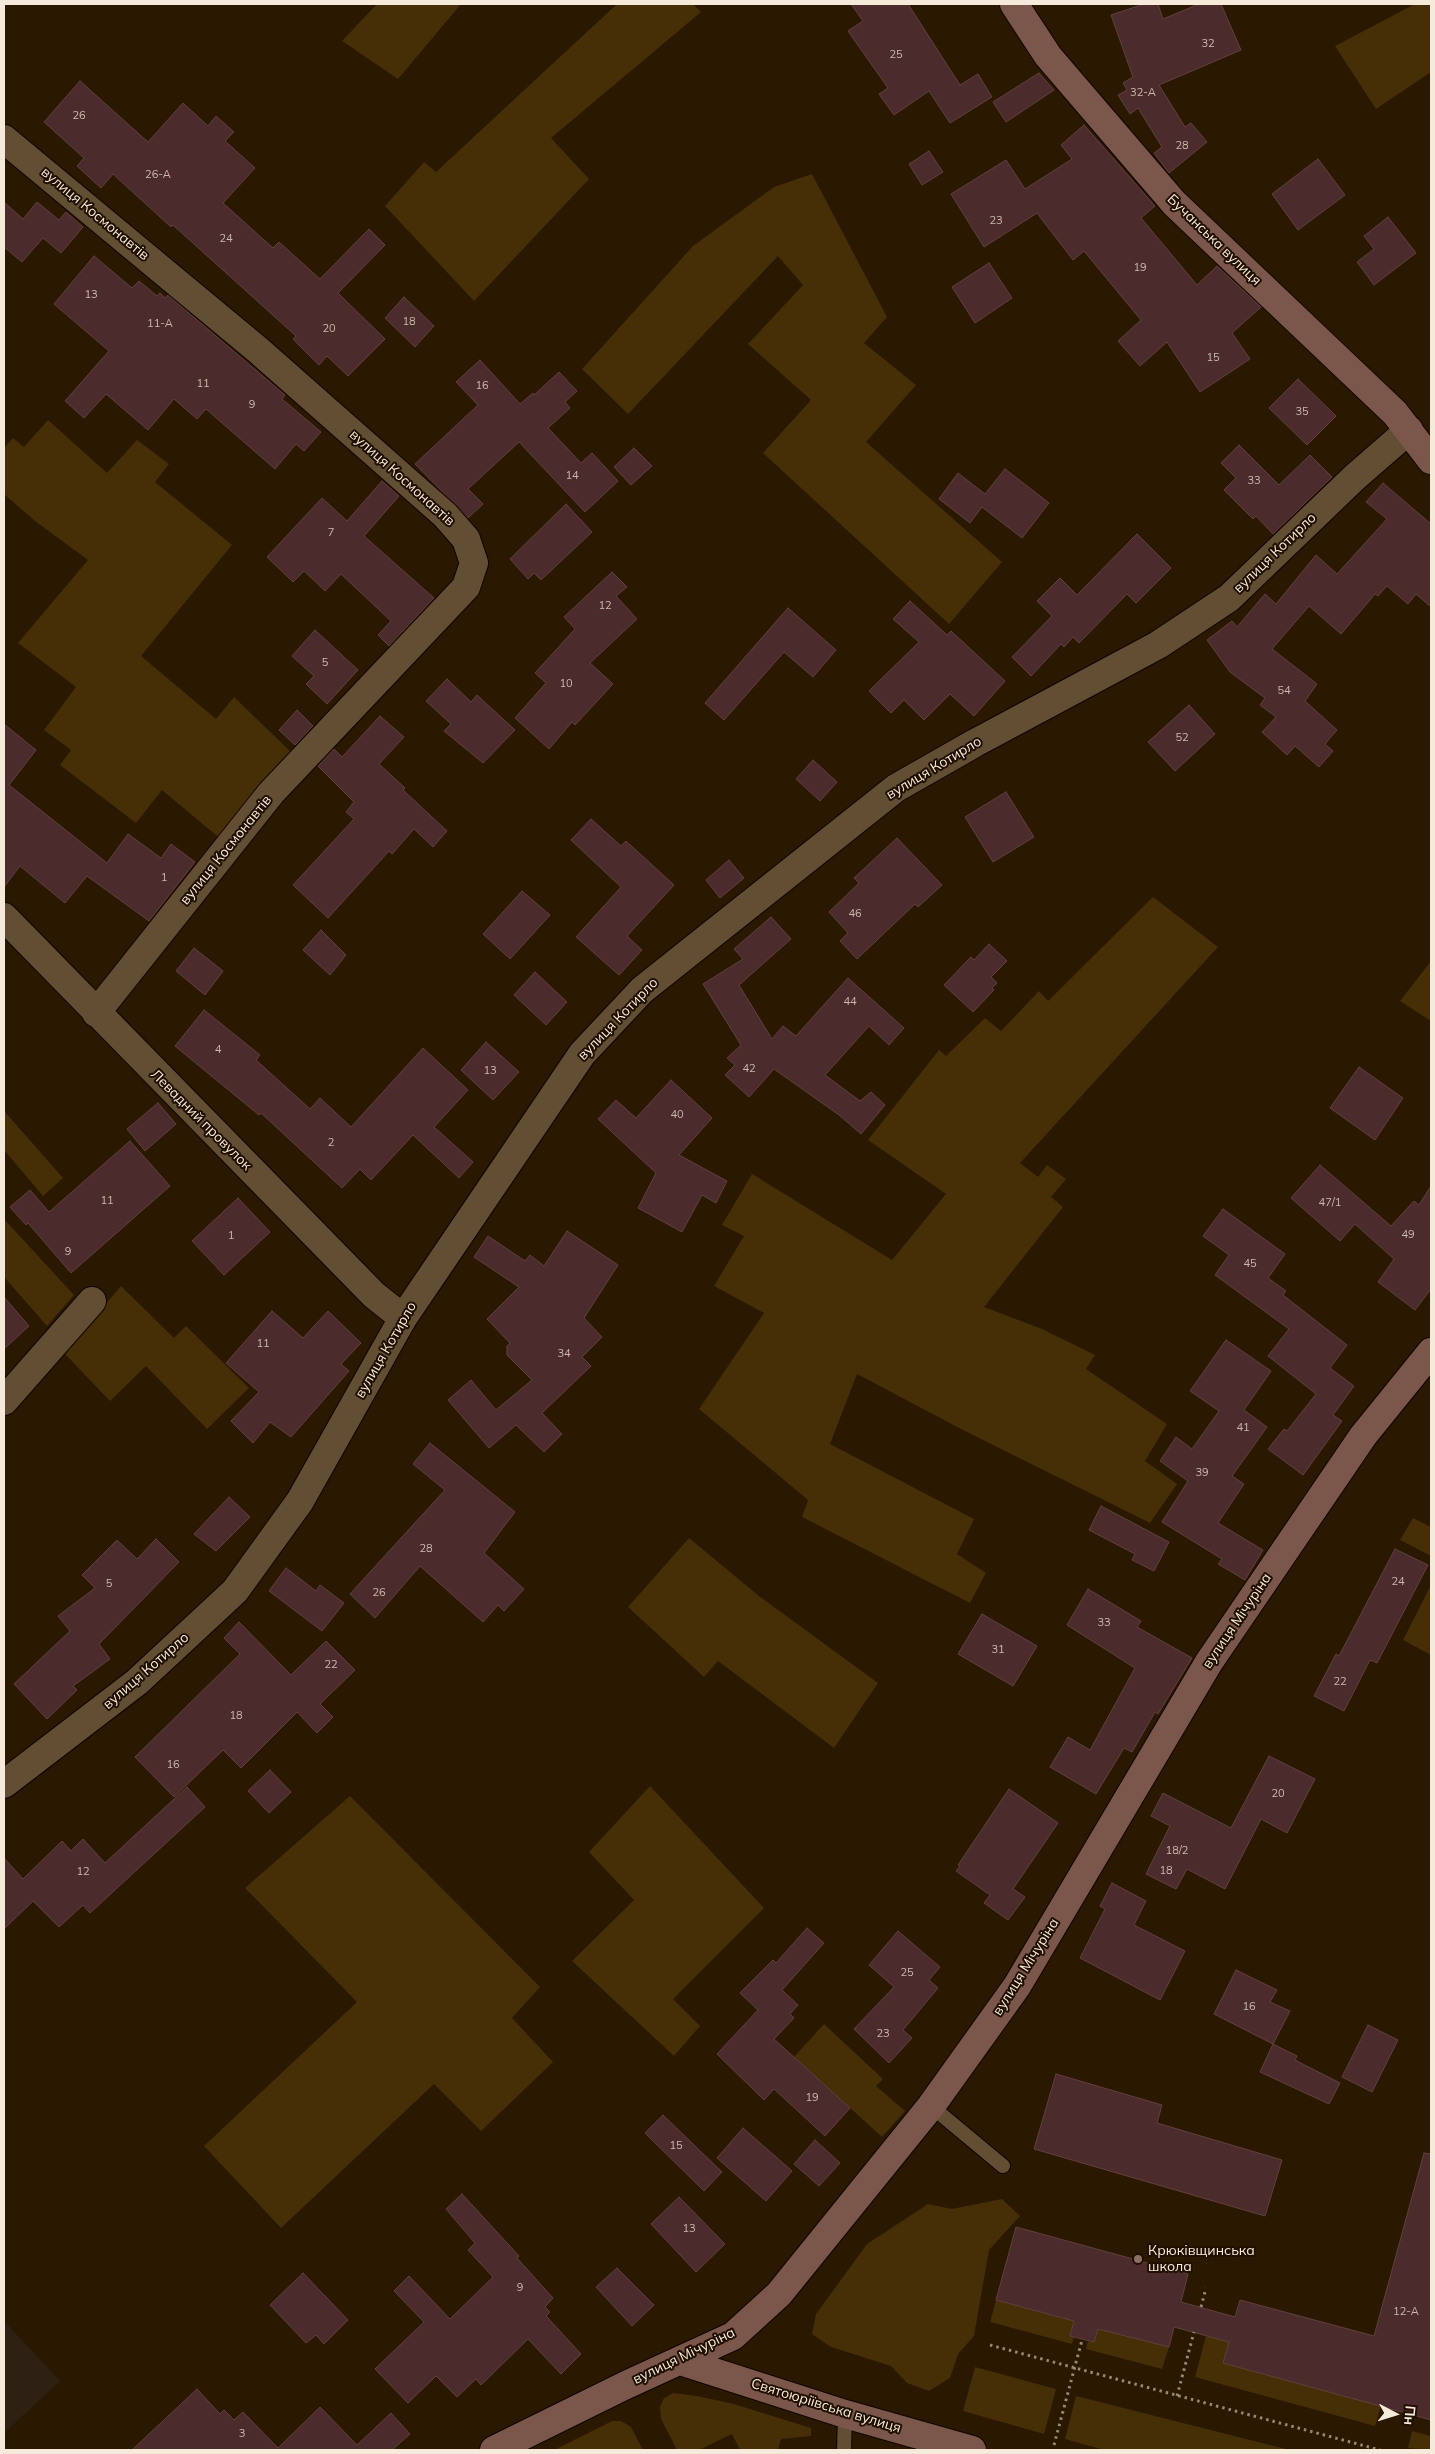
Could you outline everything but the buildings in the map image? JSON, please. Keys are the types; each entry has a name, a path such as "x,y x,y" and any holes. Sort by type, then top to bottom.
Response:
{"street":[{"name":"Бучанська вулиця","path":"1014,4 1048,56 1174,203 1396,413 1431,460"},
{"name":"вулиця Космонавтів","path":"4,139 258,350 445,515 466,539 474,563 466,587 271,793 96,1013"},
{"name":"вулиця Котирло","path":"4,1784 137,1682 235,1591 300,1501 403,1318 582,1054 642,990 896,788 984,738 1158,645 1228,598 1356,477 1409,430"},
{"name":"Левадний провулок","path":"4,917 374,1295 403,1318"},
{"path":"4,1401 92,1301"},
{"name":"вулиця Мічуріна","path":"494,2450 626,2385 733,2336 779,2294 931,2106 1017,1986 1208,1662 1363,1436 1431,1352"},
{"name":"Святоюріївська вулиця","path":"680,2361 846,2414 972,2450"}],"lane":[{"path":"931,2106 1003,2166"},
{"path":"844,2450 846,2414"}],"path":[{"path":"1201,2308 1206,2288"},
{"path":"1177,2396 1194,2332"},
{"path":"1054,2445 1082,2340"},
{"path":"990,2345 1380,2450"}],"shaded area":[{"path":"377,4 461,4 398,79 342,41"},
{"path":"617,4 693,4 701,12 551,138 589,179 474,301 385,206 424,162 436,172"},
{"path":"1415,4 1431,4 1431,72 1376,109 1335,46"},
{"path":"812,174 887,317 864,343 916,385 866,442 1002,562 949,624 763,453 811,400 748,344 803,285 778,256 628,414 582,369 693,246 774,187"},
{"path":"48,420 107,473 137,440 169,464 155,482 232,545 141,656 216,719 234,697 292,753 223,841 162,790 136,823 60,765 71,750 44,730 76,687 18,643 88,560 35,521 4,494 4,448 13,438 24,447"},
{"path":"1153,897 1218,947 1020,1163 1038,1177 1047,1165 1066,1179 1051,1197 1063,1207 984,1307 1042,1329 1095,1355 1086,1369 1167,1424 1145,1461 1177,1484 1150,1523 961,1429 857,1374 830,1444 974,1519 957,1554 986,1573 970,1603 802,1517 808,1500 699,1409 764,1313 714,1286 744,1236 722,1225 752,1174 892,1260 946,1194 868,1140 939,1050 946,1056 985,1018 1001,1031 1039,991 1048,1001"},
{"path":"1431,961 1431,1021 1400,1001"},
{"path":"5,1112 63,1178 43,1196 4,1150"},
{"path":"4,1219 74,1295 47,1326 4,1277"},
{"path":"121,1286 174,1338 186,1326 249,1388 207,1429 146,1366 110,1401 64,1353"},
{"path":"1413,1518 1431,1527 1431,1556 1400,1540"},
{"path":"689,1538 759,1596 878,1683 834,1748 718,1661 704,1677 628,1607"},
{"path":"1431,1585 1431,1655 1403,1640"},
{"path":"650,1786 764,1908 673,1999 700,2026 674,2056 572,1961 634,1900 589,1852"},
{"path":"350,1796 540,1987 512,2018 553,2062 481,2131 434,2084 281,2228 204,2146 357,2002 245,1888"},
{"path":"824,2024 883,2079 876,2086 905,2111 882,2137 794,2057"},
{"path":"1002,2199 1020,2216 989,2250 974,2336 958,2354 950,2378 929,2391 907,2383 891,2366 831,2347 812,2334 816,2314 867,2244 928,2204 952,2209"},
{"path":"996,2300 1074,2321 1070,2336 1074,2337 1072,2344 990,2322"},
{"path":"4,2321 60,2381 4,2433"},
{"path":"1098,2329 1169,2347 1162,2369 1086,2349 1088,2341 1094,2342"},
{"path":"1206,2336 1229,2342 1223,2363 1381,2406 1375,2426 1195,2377"},
{"path":"975,2367 1056,2389 1044,2434 963,2411"},
{"path":"673,2393 734,2404 811,2428 811,2436 781,2439 778,2450 740,2450 732,2434 699,2450 677,2450 661,2419 660,2407 664,2398"},
{"path":"1076,2396 1290,2450 1104,2450 1065,2439"},
{"path":"612,2421 621,2421 631,2427 643,2450 554,2450"},
{"path":"1412,2431 1431,2436 1431,2450 1408,2448"}],"place":[{"name":"Крюківщинська школа","path":"1138,2259"}]}
